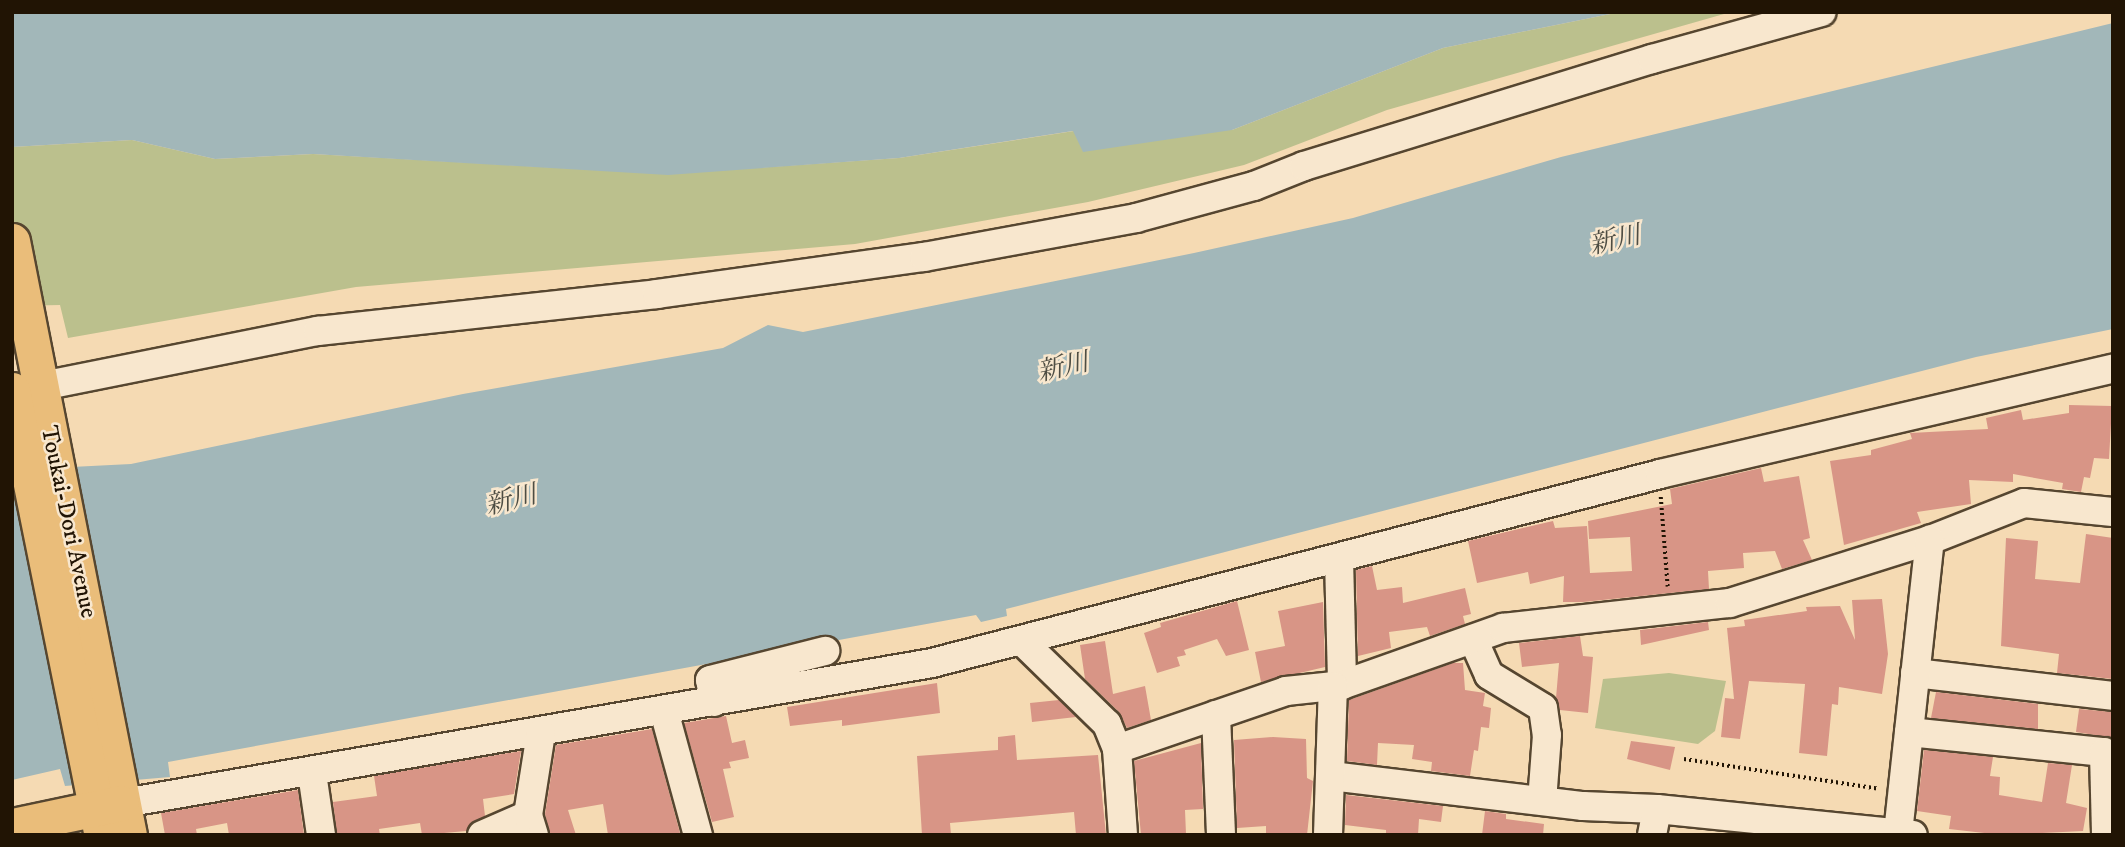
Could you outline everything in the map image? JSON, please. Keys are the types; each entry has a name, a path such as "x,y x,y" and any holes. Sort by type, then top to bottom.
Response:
{"main road":[{"name":"Toukai-Dori Avenue","path":"12,241 25,393 112,809"},
{"path":"12,826 112,809"}],"street":[{"path":"25,393 317,331 657,293 924,257 1136,218 1254,186 1304,166 1651,59 1822,12"},
{"path":"112,809 714,702 1024,643 1660,474 2113,369"},
{"path":"1118,749 1286,691 1338,686 1503,628 1730,603 1930,540 2024,503 2044,501 2113,512"},
{"path":"1331,776 1542,801 1654,822 1905,834 1902,792 1930,540"},
{"path":"1328,835 1326,789 1331,776 1338,686 1339,558"},
{"path":"1473,639 1489,675 1543,708 1547,734 1542,801"},
{"path":"1024,643 1107,724 1118,749 1123,835"},
{"path":"714,702 710,680 825,651"},
{"path":"1915,673 2113,696"},
{"path":"664,711 698,835"},
{"path":"1216,715 1221,835"},
{"path":"1909,732 2104,752 2106,835"},
{"path":"482,835 531,825 541,733"},
{"path":"312,774 321,835"}],"path":[{"path":"1660,474 1669,610"},
{"path":"1684,759 1902,792"}],"green space":[{"path":"1620,12 1731,12 1387,110 1244,165 1088,202 855,244 356,287 68,338 60,305 12,306 12,147 132,140 215,159 313,154 668,174 899,158 1074,131 1232,130 1443,48"},
{"path":"1669,673 1726,681 1715,731 1698,744 1595,728 1603,679"}],"water":[{"path":"12,12 1620,12 1443,48 1232,130 1083,152 1073,131 899,158 668,175 313,154 215,159 132,140 12,147"},
{"name":"新川","path":"2113,23 2113,329 1976,357 1790,405 1006,609 1007,616 981,622 976,615 168,762 170,777 65,786 60,769 12,780 12,470 131,464 463,394 723,348 768,325 803,332 1194,253 1353,218 1561,157"}],"building":[{"path":"2069,405 2112,406 2109,459 2094,458 2090,478 2084,477 2081,492 2062,489 2063,483 2013,474 2013,482 1969,480 1971,504 1917,512 1921,523 1844,545 1830,461 1871,455 1871,450 1912,439 1910,433 1988,429 1986,418 2021,410 2023,420 2069,413"},
{"path":"1761,468 1764,482 1799,476 1810,538 1803,540 1812,560 1782,569 1775,551 1743,553 1744,568 1708,571 1709,589 1583,602 1563,602 1564,576 1530,584 1528,572 1477,583 1468,541 1553,521 1555,528 1587,526 1590,573 1632,571 1630,537 1589,539 1588,521 1672,504 1670,489"},
{"path":"2086,534 2113,538 2113,679 2057,673 2059,654 2001,646 2006,538 2038,541 2035,579 2080,583"},
{"path":"1372,566 1377,590 1402,587 1403,603 1465,588 1471,614 1463,616 1465,624 1430,636 1427,627 1389,632 1391,648 1358,656 1356,570"},
{"path":"1882,599 1888,654 1882,694 1839,687 1838,705 1832,704 1827,756 1799,753 1805,684 1749,681 1740,739 1721,737 1725,698 1734,699 1727,628 1745,626 1744,620 1807,611 1806,607 1840,606 1855,640 1852,600"},
{"path":"1237,601 1249,650 1226,656 1217,639 1184,650 1186,655 1177,657 1180,666 1157,673 1144,633 1161,627 1160,623"},
{"path":"1323,602 1325,667 1261,682 1255,652 1285,646 1278,611"},
{"path":"1708,622 1709,630 1641,645 1640,630"},
{"path":"1580,636 1583,656 1593,657 1588,713 1560,710 1556,698 1559,663 1522,667 1519,643"},
{"path":"1105,641 1113,694 1145,686 1151,720 1127,728 1119,712 1085,679 1080,645"},
{"path":"1453,663 1463,663 1465,690 1485,693 1483,706 1491,708 1489,728 1481,727 1478,751 1474,750 1470,776 1431,771 1432,762 1412,759 1414,745 1378,743 1377,765 1347,761 1349,700"},
{"path":"937,683 940,713 842,726 842,720 790,726 787,707"},
{"path":"1936,692 2038,704 2038,729 1931,718"},
{"path":"1059,700 1076,717 1032,722 1030,703"},
{"path":"2079,709 2113,712 2113,738 2076,732"},
{"path":"726,716 732,743 745,740 749,758 729,762 731,768 723,769 734,817 712,822 684,723"},
{"path":"652,729 680,833 608,835 603,804 568,810 576,835 550,835 545,814 556,745"},
{"path":"1015,735 1017,760 1098,755 1106,835 1076,835 1074,812 950,823 951,835 922,835 917,756 998,750 998,737"},
{"path":"1273,737 1306,739 1307,778 1313,781 1307,835 1266,835 1266,826 1237,828 1234,740"},
{"path":"1631,741 1675,747 1670,770 1627,759"},
{"path":"1201,743 1203,809 1185,810 1186,834 1141,835 1134,761"},
{"path":"1924,750 1993,757 1990,776 2000,777 1999,795 2042,802 2048,763 2072,765 2066,803 2087,808 2083,831 2002,835 1949,829 1951,816 1917,811"},
{"path":"521,751 514,794 483,799 485,816 466,831 422,835 420,823 379,829 380,835 337,835 333,802 377,796 374,776"},
{"path":"298,790 304,835 229,835 227,823 196,829 197,835 165,835 161,813"},
{"path":"1346,795 1443,806 1441,822 1419,819 1418,835 1386,835 1386,830 1345,825"},
{"path":"1485,811 1506,814 1506,819 1544,824 1543,835 1482,835"}]}
